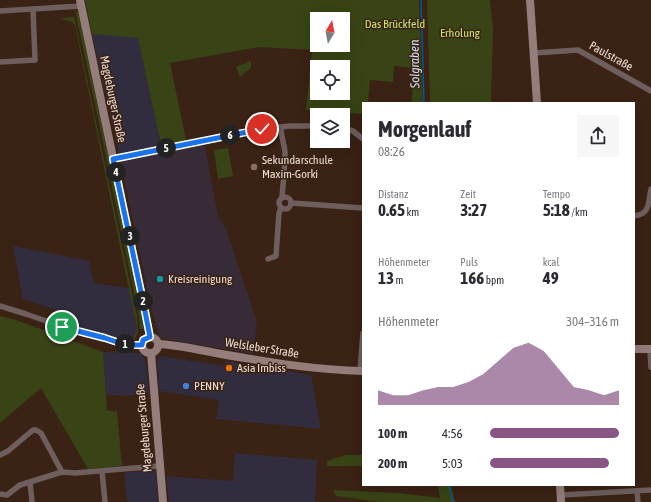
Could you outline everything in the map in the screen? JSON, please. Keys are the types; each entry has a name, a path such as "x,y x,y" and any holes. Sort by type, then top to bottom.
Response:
{"main road":[{"path":"530,0 537,102"},
{"name":"Magdeburger Straße","path":"80,3 150,337"},
{"path":"150,337 155,339 158,344 155,351 150,353 144,350 142,345 143,340 150,337"},
{"name":"Welsleber Straße","path":"158,344 174,345 233,356 323,369 361,371"},
{"path":"635,349 651,349"},
{"name":"Magdeburger Straße","path":"150,353 162,502"},
{"path":"560,486 561,498"}],"street":[{"name":"Magdeburger Straße","path":"0,11 33,9 80,3"},
{"path":"0,62 35,60 33,9"},
{"name":"Paulstraße","path":"534,52 578,50 651,92"},
{"path":"113,159 255,130 280,127 310,126"},
{"path":"268,259 276,256 279,213 281,207 279,203 282,198 285,154 280,127"},
{"path":"350,130 354,131 362,138"},
{"path":"635,216 646,211 649,204 651,189"},
{"path":"282,198 288,197 291,202"},
{"path":"281,207 288,208 291,202"},
{"path":"291,202 362,208"},
{"path":"0,306 72,330 126,345 142,345"},
{"path":"651,349 651,367"},
{"path":"361,371 362,352"},
{"path":"0,455 8,451 33,430 36,430 41,433 62,472"},
{"path":"0,494 7,495 20,485 62,472 75,474 160,466"},
{"path":"102,471 104,502"},
{"path":"30,482 32,502"},
{"path":"561,498 651,490"},
{"path":"637,491 638,502"}],"shaded area":[{"path":"92,34 138,37 162,150 120,158"},
{"path":"204,142 218,216 226,229 257,322 253,354 160,338 151,307 120,158"},
{"path":"13,246 89,261 94,283 129,288 138,329 131,341 69,325 59,311 23,299"},
{"path":"103,352 141,353 147,369 149,394 122,396 106,394"},
{"path":"160,356 224,366 225,361 311,375 321,429 216,419 219,400 159,391 157,360"},
{"path":"235,453 317,460 315,502 169,502 166,476 233,481"},
{"path":"151,470 156,472 158,502 127,502 124,473"}],"green space":[{"name":"Das Brückfeld","path":"85,0 419,0 423,102 412,102 413,68 394,66 393,82 370,80 368,102 362,102 362,114 350,113 350,108 310,108 310,110 306,110 310,70 310,100 350,100 350,60 311,60 312,52 350,52 350,12 310,12 310,50 259,47 170,63 187,145 162,150 138,38 92,34"},
{"name":"Erholung","path":"427,0 490,0 493,30 491,102 430,102"},
{"path":"75,10 79,13 108,146 104,147"},
{"path":"74,17 137,317 138,332 134,341 131,341 137,329 75,26 72,22 61,18"},
{"path":"251,61 251,68 240,77 236,67"},
{"path":"108,147 145,329 140,329 139,317 104,148"},
{"path":"228,148 233,176 218,179 214,150"},
{"path":"0,316 16,320 103,352 107,410 117,412 122,466 88,469 41,388 0,423"},
{"path":"345,455 362,455 362,466 327,466 327,461"},
{"path":"438,486 451,486 455,502 380,502 336,496 333,490 398,493 440,498"}],"waterway":[{"name":"Solgraben","path":"421,0 424,102"},
{"name":"Solgraben","path":"449,486 453,502"}],"place":[{"name":"Sekundarschule Maxim-Gorki","path":"254,167"},
{"name":"Kreisreinigung","path":"160,279"},
{"name":"Asia Imbiss","path":"229,368"},
{"name":"PENNY","path":"186,386"}],"route":[{"path":"62,327 126,345 142,345 143,340 150,337 113,159 262,129"}]}
